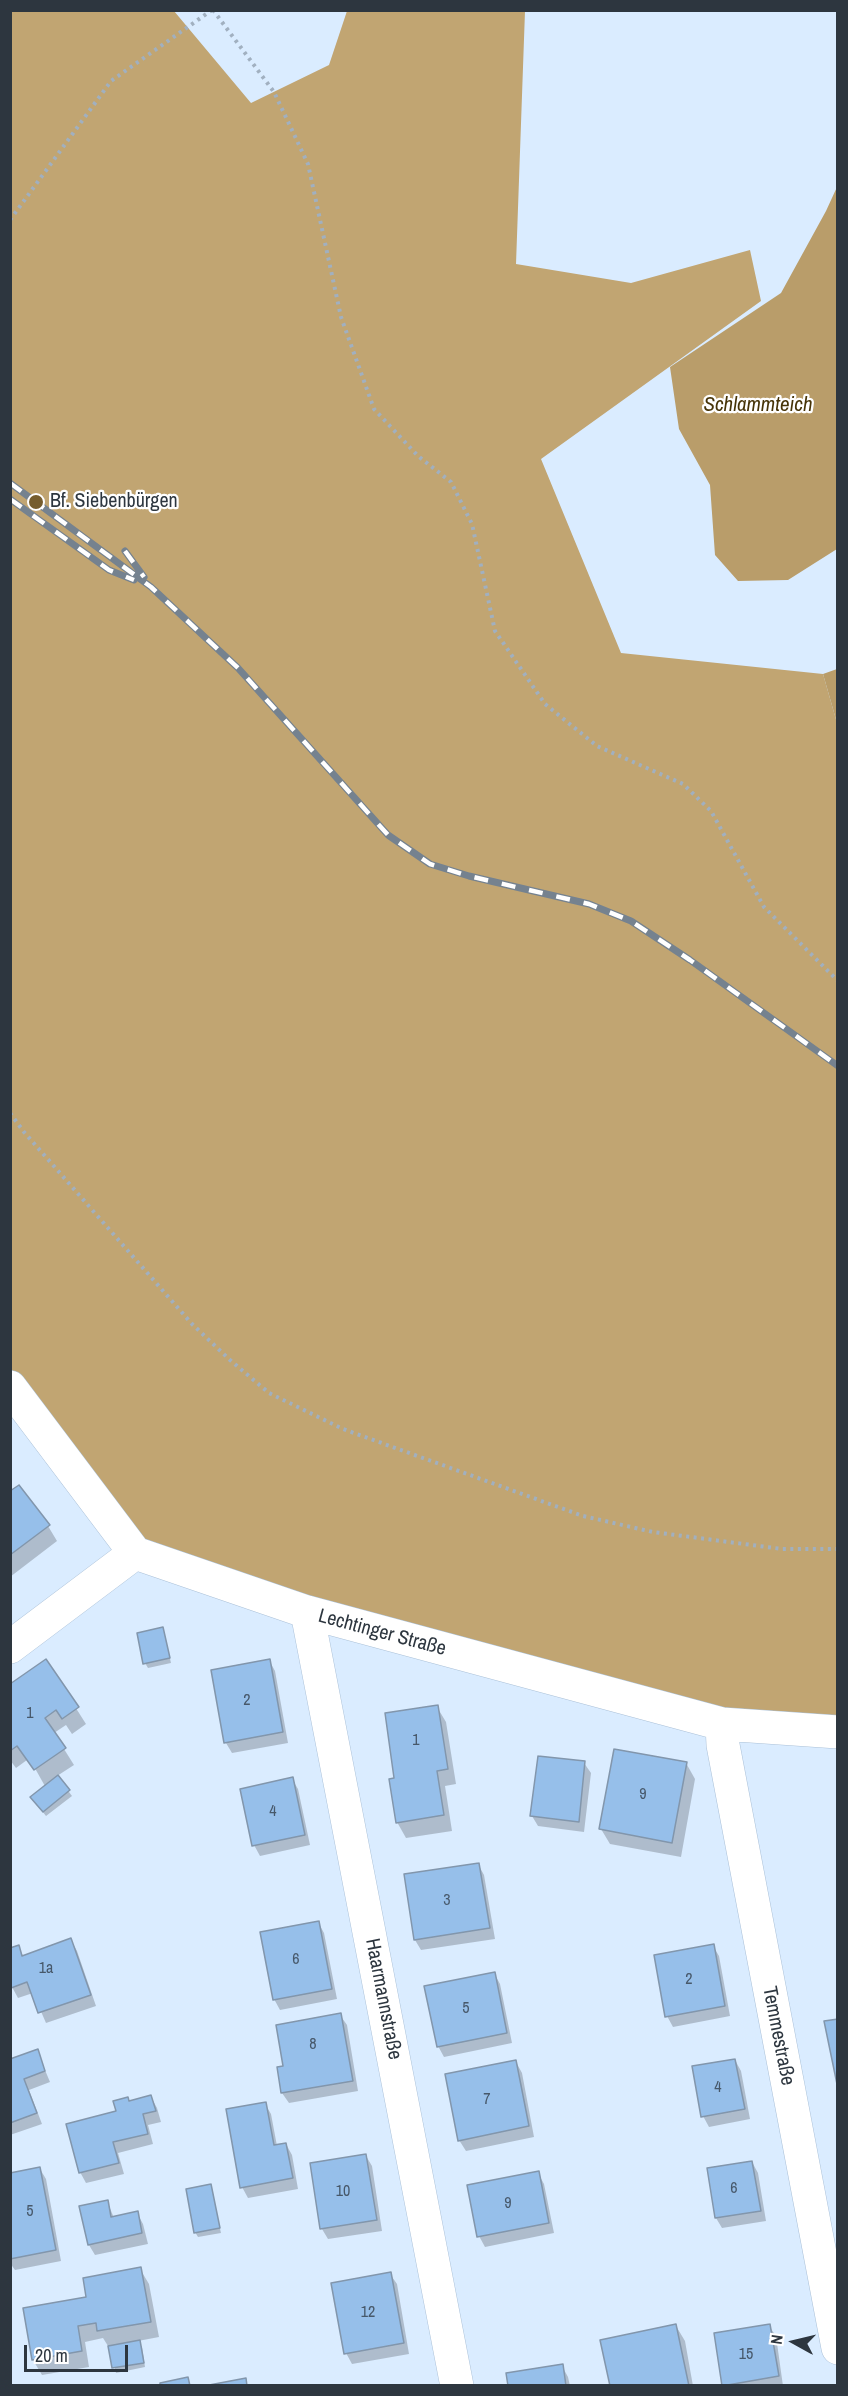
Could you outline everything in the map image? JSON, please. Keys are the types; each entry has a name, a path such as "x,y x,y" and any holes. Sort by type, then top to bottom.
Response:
{"street":[{"path":"10,1387 135,1553 10,1647"},
{"name":"Lechtinger Straße","path":"135,1553 307,1612 722,1724 837,1732"},
{"name":"Haarmannstraße","path":"307,1612 456,2385"},
{"name":"Temmestraße","path":"722,1724 726,1757 837,2348"}],"path":[{"path":"10,220 111,81 212,10 274,92 308,164 341,316 374,409 418,456 451,482 472,524 495,632 545,704 597,746 683,784 704,804 711,812 764,908 837,981"},
{"path":"10,1113 24,1132 192,1324 269,1393 343,1429 583,1516 653,1532 782,1549 837,1549"}],"shaded area":[{"path":"11,11 174,11 251,103 329,65 347,11 525,11 516,264 631,283 750,250 761,301 541,459 621,653 823,674 837,723 837,1732 722,1724 135,1553 11,1387"}],"water":[{"name":"Schlammteich","path":"837,187 837,549 788,580 738,581 715,555 710,485 679,429 670,367 781,293"},
{"path":"838,669 837,723 823,674"}],"building":[{"path":"19,1485 50,1525 10,1555 10,1491"},
{"path":"163,1627 170,1658 143,1664 137,1633"},
{"path":"46,1659 79,1707 62,1719 56,1710 45,1718 66,1748 34,1770 17,1746 10,1751 10,1684"},
{"path":"270,1659 283,1732 224,1743 211,1670"},
{"path":"438,1705 448,1769 437,1771 444,1815 396,1823 389,1779 394,1778 385,1713"},
{"path":"614,1749 687,1762 672,1843 599,1829"},
{"path":"538,1756 585,1761 579,1822 530,1816"},
{"path":"58,1775 70,1790 43,1812 30,1797"},
{"path":"293,1777 305,1835 252,1846 240,1789"},
{"path":"479,1863 490,1928 414,1940 404,1874"},
{"path":"319,1921 332,1989 273,2000 260,1932"},
{"path":"71,1938 91,1995 38,2013 27,1982 11,1988 10,1948 19,1945 22,1956"},
{"path":"714,1944 725,2006 665,2017 654,1955"},
{"path":"495,1972 507,2033 437,2047 424,1986"},
{"path":"341,2013 353,2081 281,2093 277,2067 283,2066 276,2025"},
{"path":"838,2019 838,2089 824,2021"},
{"path":"38,2049 45,2071 24,2079 37,2113 10,2123 10,2059"},
{"path":"735,2059 745,2109 701,2117 692,2066"},
{"path":"516,2060 529,2126 458,2141 445,2074"},
{"path":"151,2095 156,2111 143,2114 148,2134 113,2142 119,2163 79,2173 66,2124 116,2111 113,2101 128,2097 129,2101"},
{"path":"266,2102 274,2145 286,2143 293,2178 240,2188 226,2109"},
{"path":"366,2154 377,2220 320,2229 310,2163"},
{"path":"752,2161 761,2211 715,2218 707,2168"},
{"path":"40,2167 56,2250 10,2259 10,2173"},
{"path":"539,2171 549,2223 477,2237 467,2185"},
{"path":"211,2184 220,2228 194,2233 186,2189"},
{"path":"108,2200 111,2217 138,2211 142,2233 88,2245 79,2206"},
{"path":"141,2267 151,2322 97,2331 96,2323 78,2326 82,2351 32,2360 23,2308 86,2297 83,2278"},
{"path":"391,2272 404,2343 344,2354 331,2283"},
{"path":"676,2324 689,2386 610,2386 600,2340"},
{"path":"770,2324 779,2376 722,2386 714,2333"},
{"path":"140,2340 144,2363 112,2368 108,2346"},
{"path":"563,2364 566,2386 508,2386 506,2373"},
{"path":"188,2377 190,2386 160,2386 160,2383"},
{"path":"246,2378 247,2386 204,2386"}],"railway":[{"path":"10,483 151,587 238,668 388,835 430,864 469,876 589,904 631,921 690,960 838,1066"},
{"path":"10,499 109,570 134,580"},
{"path":"125,551 144,577"}],"place":[{"name":"Bf. Siebenbürgen","path":"36,502"}]}
